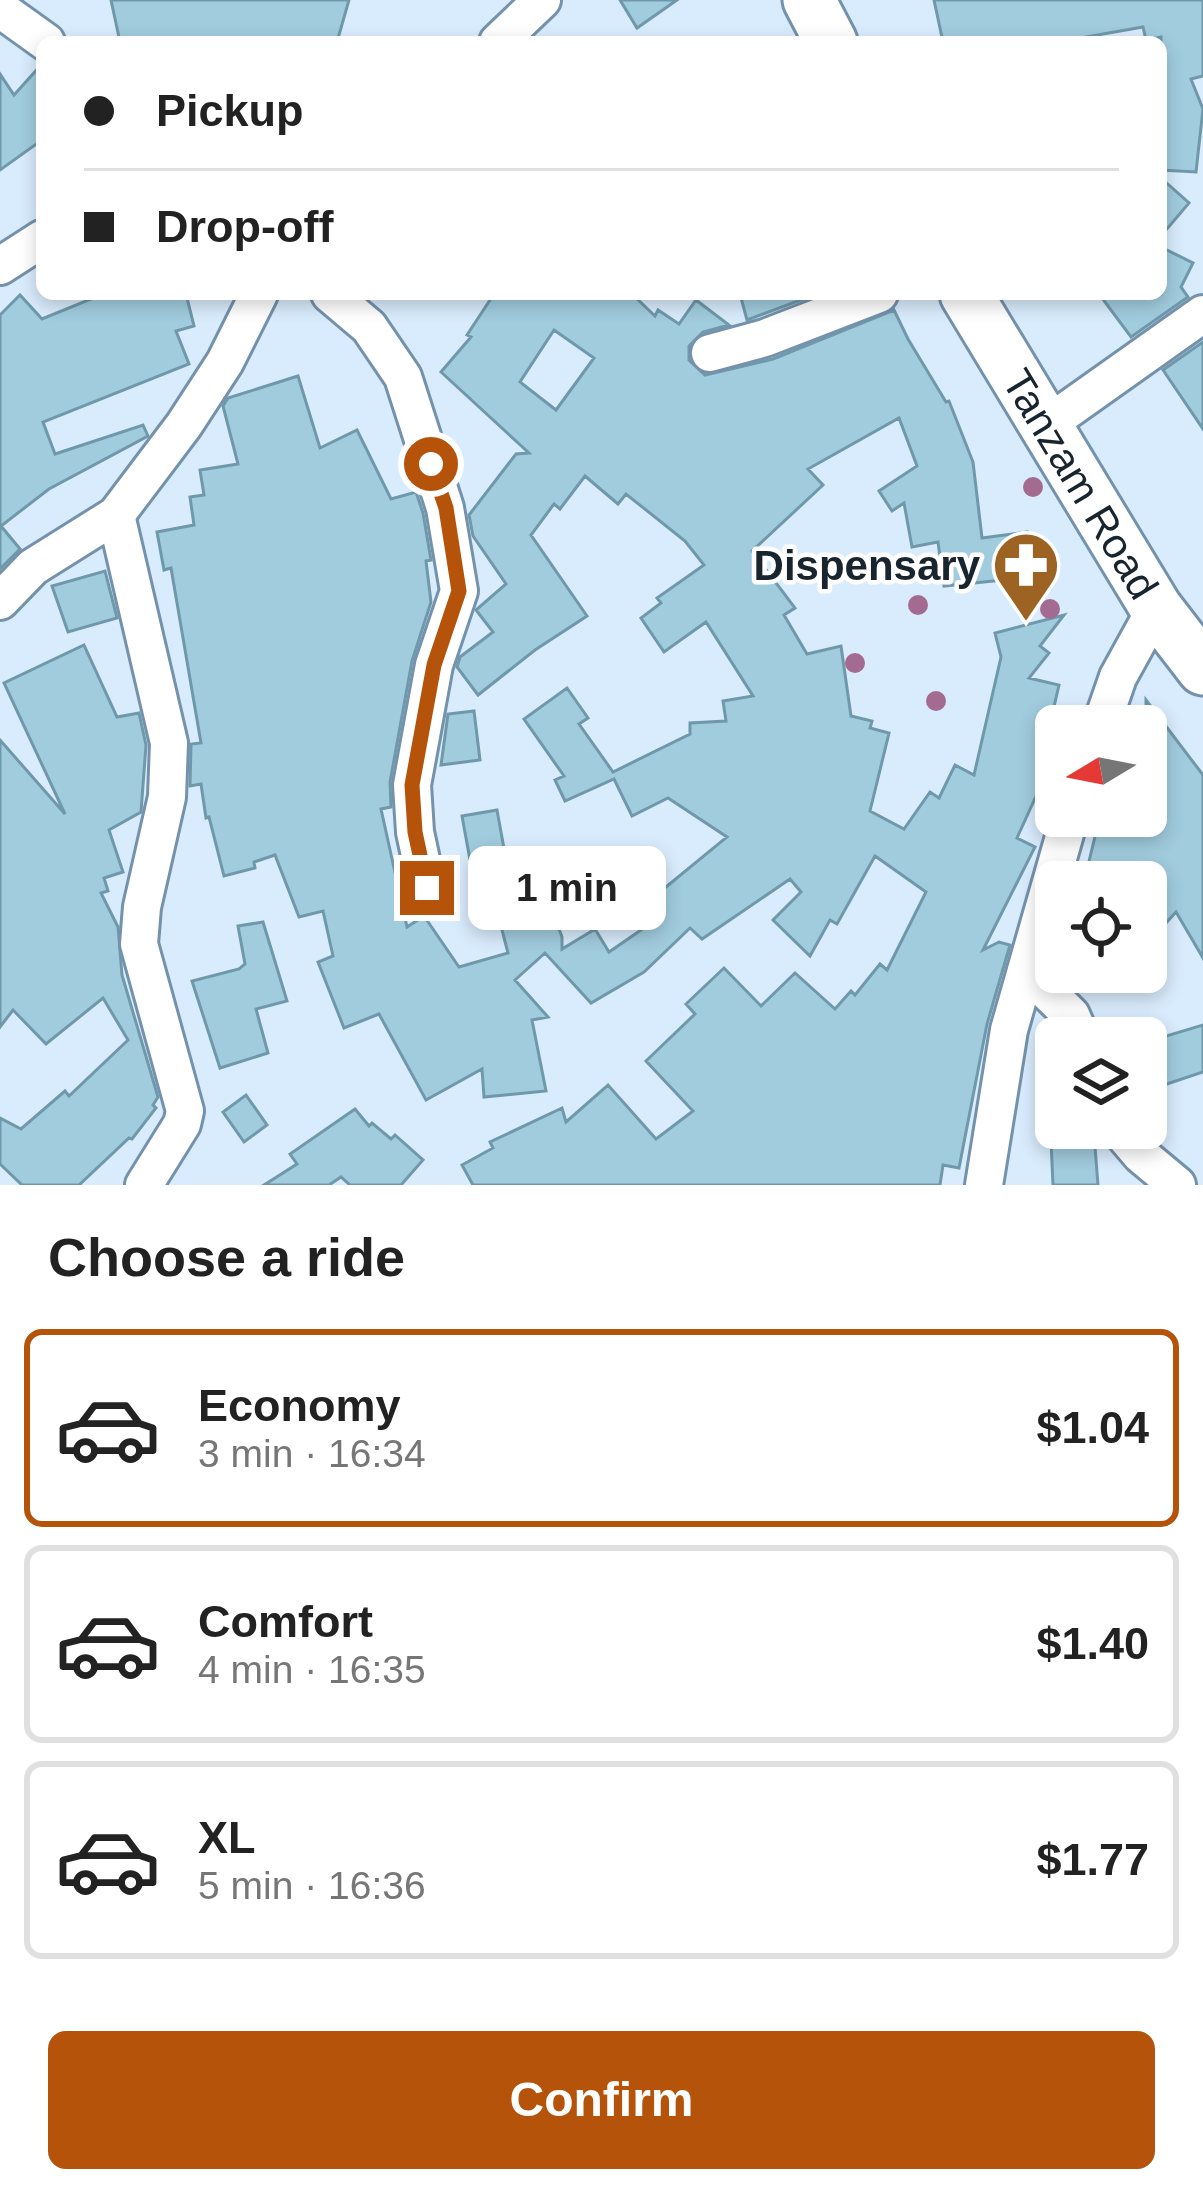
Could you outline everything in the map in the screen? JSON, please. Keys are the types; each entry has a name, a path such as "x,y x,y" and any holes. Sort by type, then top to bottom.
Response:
{"highway":[{"path":"809,0 828,36"},
{"name":"Tanzam Road","path":"971,300 1156,608 1203,669"}],"street":[{"path":"503,36 542,0"},
{"path":"0,9 38,36"},
{"path":"0,266 36,243"},
{"path":"0,601 33,567 116,515 184,425 225,362 256,300"},
{"path":"337,300 369,327 403,377 446,508 459,591 434,665 412,785 415,832 427,888"},
{"path":"710,353 800,326 864,300"},
{"path":"1045,426 1203,314"},
{"path":"116,515 169,742 167,797 142,907 139,944 185,1111 144,1185"},
{"path":"1108,705 1118,676 1156,608"},
{"path":"984,1185 1009,1030 1064,837"},
{"path":"1026,971 1072,1017"},
{"path":"1136,1149 1178,1185"}],"building":[{"path":"111,0 349,0 339,36 119,36"},
{"path":"620,0 677,0 637,28"},
{"path":"934,0 1203,0 1203,76 1191,79 1203,109 1196,172 1167,170 1167,36 1145,36 1143,27 1092,36 942,36"},
{"path":"36,71 36,144 0,170 0,74 14,95"},
{"path":"1167,183 1189,203 1167,229"},
{"path":"1167,250 1193,263 1181,287 1188,297 1131,337 1103,300 1167,300"},
{"path":"20,295 42,319 88,300 188,300 194,326 176,331 189,364 43,422 55,454 143,425 148,436 49,489 1,526 20,549 0,569 0,315"},
{"path":"490,300 638,300 655,316 658,310 679,324 696,300 729,325 703,332 689,346 689,360 705,375 773,359 894,310 949,401 973,462 982,538 1027,532 1034,577 944,586 938,542 912,547 904,503 892,511 879,491 917,466 899,418 808,469 823,485 752,551 795,608 784,615 807,654 841,646 851,716 872,721 870,728 889,733 870,811 904,829 930,792 939,798 955,765 974,775 1001,657 995,633 1064,615 1040,646 1049,653 1029,678 1059,685 1054,705 1035,705 1035,798 1017,838 1035,847 983,950 999,942 1010,945 987,1024 959,1168 943,1165 940,1185 473,1185 462,1165 493,1148 490,1142 562,1108 566,1122 608,1085 656,1139 693,1111 646,1061 695,1014 686,1004 724,968 761,1006 795,973 835,1009 851,991 855,995 880,964 887,970 926,892 875,856 837,924 830,920 810,956 773,920 801,892 790,879 702,939 690,928 644,972 591,1003 545,953 515,980 548,1017 532,1020 546,1091 484,1097 482,1069 426,1100 379,1014 344,1028 318,962 333,956 323,911 299,917 275,855 254,862 255,868 224,876 201,784 190,786 191,744 201,743 171,568 164,570 157,532 194,525 190,497 204,495 200,470 238,464 223,406 228,398 298,376 320,448 357,430 391,499 416,492 423,513 431,560 426,561 431,602 412,661 390,782 391,807 381,809 407,927 424,916 459,967 508,953 493,895 542,883 562,949 595,929 609,952 657,919 644,905 727,837 668,798 632,816 614,779 565,801 555,780 564,776 524,719 567,688 588,718 579,724 613,772 690,734 690,723 726,721 723,701 753,696 706,622 664,652 641,618 661,603 657,598 704,565 685,541 626,494 618,504 585,476 560,509 554,504 531,535 587,616 478,695 457,667 460,657 493,632 476,610 506,584 473,536 469,515 516,454 529,453 441,372 471,337 467,335","holes":["554,330 594,358 556,410 520,382"]},
{"path":"742,300 801,300 747,320"},
{"path":"1203,342 1203,429 1163,370"},
{"path":"105,571 117,618 68,632 52,586"},
{"path":"84,645 117,717 139,713 146,745 141,812 109,830 123,872 104,878 108,891 101,893 118,927 122,975 158,1097 156,1108 132,1139 79,1185 22,1185 0,1164 0,1118 21,1129 65,1091 69,1096 128,1040 103,998 46,1044 13,1010 0,1027 0,740 65,814 4,683"},
{"path":"474,711 480,760 441,765 448,714"},
{"path":"1167,728 1203,775 1203,958 1176,912 1167,922 1167,861 1089,861 1095,837 1167,837"},
{"path":"497,810 507,865 472,871 462,816"},
{"path":"263,922 287,1001 256,1009 268,1053 220,1068 192,981 239,969 245,964 238,926"},
{"path":"1203,1025 1203,1072 1167,1084 1167,1036"},
{"path":"246,1095 267,1125 244,1142 223,1112"},
{"path":"355,1109 369,1126 372,1123 391,1139 395,1135 423,1160 401,1185 350,1185 341,1177 329,1185 264,1185 297,1164 290,1154"},
{"path":"1051,1149 1095,1149 1098,1185 1053,1185"}],"place":[{"name":"Dispensary","path":"1026,624"}],"route":[{"path":"427,888 415,832 412,785 434,665 459,591 446,508 431,464"}]}
